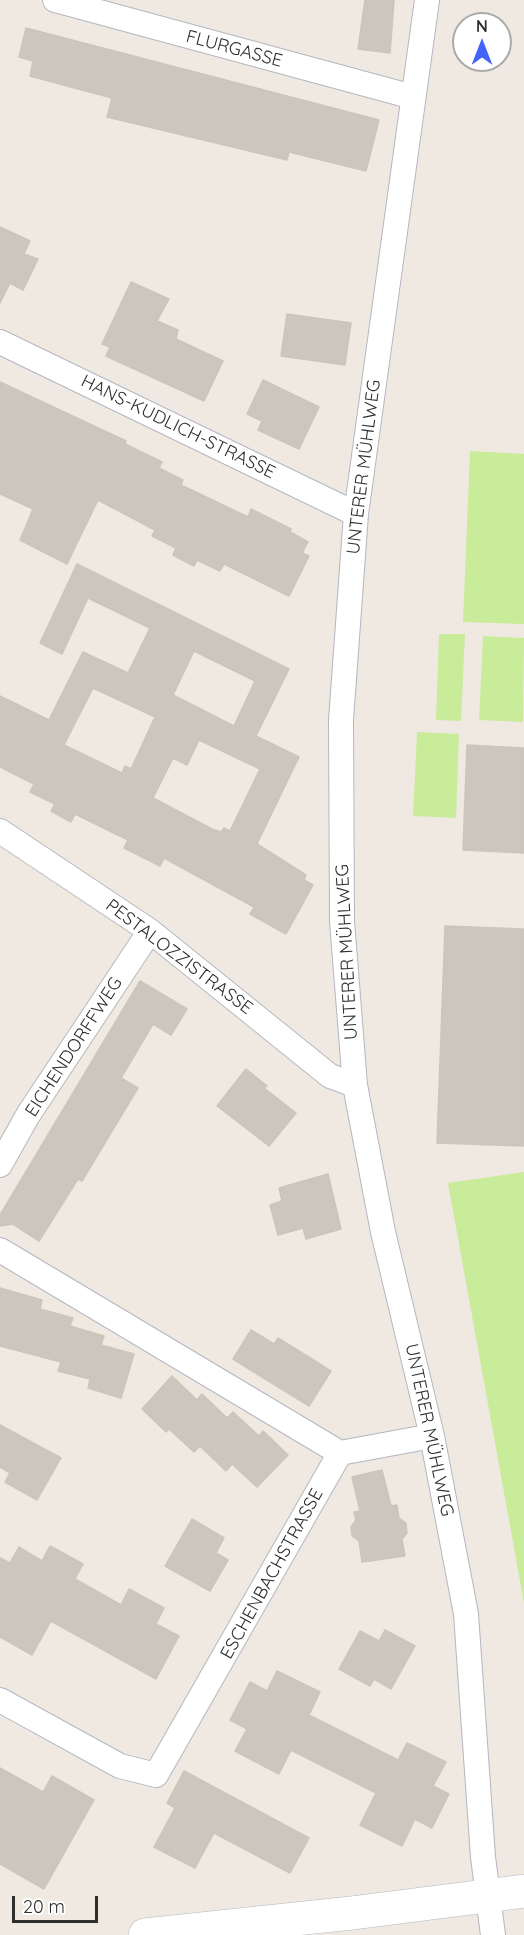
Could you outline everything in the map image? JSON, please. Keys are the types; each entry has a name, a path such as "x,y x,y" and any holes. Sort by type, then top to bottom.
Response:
{"main road":[{"path":"145,1935 524,1891"}],"street":[{"name":"FLURGASSE","path":"55,0 413,98"},
{"name":"UNTERER MÜHLWEG","path":"427,0 356,513 341,720 342,921 355,1085 383,1232 432,1436 466,1614 487,1897 493,1935"},
{"name":"HANS-KUDLICH-STRASSE","path":"0,342 356,513"},
{"name":"PESTALOZZISTRASSE","path":"0,831 150,931 330,1076 355,1085"},
{"name":"EICHENDORFFWEG","path":"0,1165 28,1115 150,931"},
{"path":"0,1250 340,1453 432,1436"},
{"name":"ESCHENBACHSTRASSE","path":"0,1701 120,1766 156,1775 340,1453"}],"green space":[{"path":"470,451 524,454 524,624 463,622"},
{"path":"439,634 465,634 461,721 436,720"},
{"path":"483,636 524,638 523,722 479,720"},
{"path":"417,732 459,734 456,818 413,816"},
{"path":"524,1172 524,1603 448,1183"}],"building":[{"path":"365,0 394,0 390,53 358,49"},
{"path":"26,28 379,120 366,171 289,152 287,160 107,117 112,98 30,76 33,61 19,57"},
{"path":"0,227 30,241 24,254 38,259 23,290 10,283 0,303"},
{"path":"131,282 169,299 157,321 178,330 176,339 223,361 204,401 106,356 110,347 102,344"},
{"path":"287,314 351,323 345,365 281,356"},
{"path":"263,380 319,407 299,449 258,430 262,421 247,414"},
{"path":"0,382 126,441 125,444 162,462 159,468 183,480 181,485 248,517 251,509 291,529 290,532 308,542 302,553 309,556 289,596 224,564 220,571 197,560 194,566 173,555 176,548 152,536 155,530 98,500 67,564 20,540 33,509 0,494"},
{"path":"77,564 289,669 256,736 299,757 257,844 306,875 304,880 313,885 286,934 250,914 254,907 164,858 160,866 124,848 128,840 75,814 71,822 51,811 55,804 30,792 34,784 0,767 0,696 49,720 83,652 128,673 150,628 88,598 62,654 40,643","holes":["194,651 255,681 234,726 173,695","93,688 155,717 131,769 125,766 122,773 64,745","199,740 260,769 230,831 224,828 221,832 212,829 153,798 173,758 187,765"]},
{"path":"467,745 524,748 524,853 463,850"},
{"path":"445,926 524,929 524,1146 437,1143"},
{"path":"140,981 187,1009 171,1035 153,1024 121,1078 138,1088 82,1181 78,1179 39,1241 13,1224 0,1226 0,1215"},
{"path":"246,1069 267,1086 264,1088 296,1113 269,1146 217,1106"},
{"path":"328,1174 341,1229 306,1239 303,1228 278,1235 270,1205 282,1201 279,1188"},
{"path":"0,1288 42,1300 40,1309 73,1318 70,1326 104,1336 101,1345 134,1354 121,1398 88,1388 90,1379 58,1371 61,1362 0,1346"},
{"path":"251,1330 274,1344 278,1338 331,1371 309,1406 233,1359"},
{"path":"172,1376 197,1400 202,1394 227,1418 233,1412 259,1436 263,1431 288,1455 257,1487 232,1464 226,1471 200,1446 194,1452 169,1429 166,1432 142,1409"},
{"path":"0,1425 61,1458 37,1500 5,1482 10,1473 0,1467"},
{"path":"382,1470 391,1506 397,1505 399,1518 406,1523 407,1533 402,1539 405,1556 362,1562 359,1541 352,1536 351,1527 356,1520 354,1512 360,1511 352,1477"},
{"path":"192,1519 224,1538 216,1553 228,1560 210,1591 165,1566"},
{"path":"50,1546 83,1564 75,1579 121,1605 129,1589 164,1608 156,1624 179,1636 156,1679 51,1621 32,1655 0,1637 0,1558 10,1563 19,1547 42,1561"},
{"path":"385,1630 415,1646 391,1689 374,1679 370,1686 339,1669 360,1631 379,1641"},
{"path":"277,1671 320,1692 309,1715 398,1760 407,1743 446,1762 433,1786 449,1794 432,1828 415,1819 402,1846 360,1825 376,1793 291,1750 279,1774 235,1751 247,1729 230,1720 250,1682 267,1691"},
{"path":"0,1768 43,1792 52,1776 94,1800 44,1889 0,1864"},
{"path":"184,1771 309,1838 290,1873 214,1833 195,1868 154,1847 175,1808 167,1803"}]}
